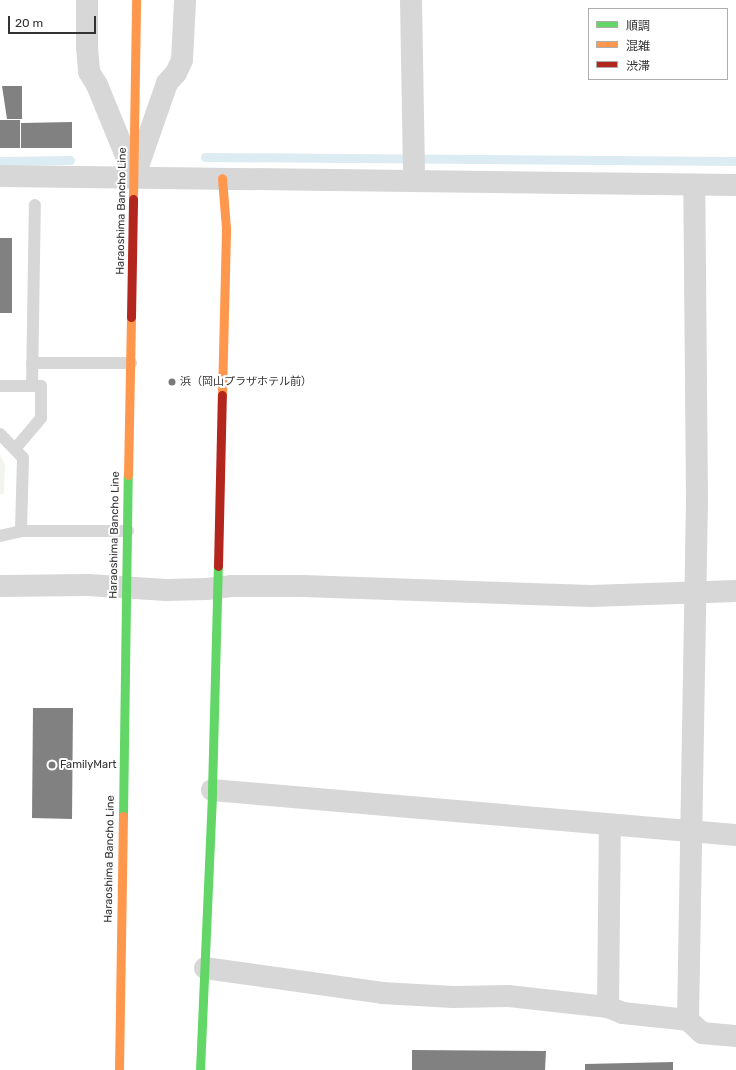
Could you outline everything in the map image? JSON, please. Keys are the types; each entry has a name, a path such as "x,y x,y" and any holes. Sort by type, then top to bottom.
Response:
{"main road":[{"name":"Haraoshima Bancho Line","path":"119,1070 126,588 135,176 136,0"},
{"path":"200,1070 212,790 226,228 222,178"}],"street":[{"path":"135,176 167,83 176,73 182,60 185,0"},
{"path":"411,0 414,166"},
{"path":"86,1 86,47 90,72 97,85 135,176"},
{"path":"0,176 135,176 222,178 414,166 694,185 736,185"},
{"path":"688,1020 696,592 694,185"},
{"path":"0,586 88,585 166,590 217,587 303,586 591,596 736,591"},
{"path":"212,790 736,835"},
{"path":"608,1007 610,825"},
{"path":"205,968 382,993 453,997 508,996 608,1007 623,1013 688,1020 702,1033 736,1036"}],"lane":[{"path":"32,386 35,206"},
{"path":"32,363 131,363"},
{"path":"0,386 42,386 41,418 15,449"},
{"path":"0,434 23,458 21,531"},
{"path":"0,536 21,531 128,531"}],"shaded area":[{"path":"0,455 5,465 4,494 0,494"}],"building":[{"path":"2,86 22,86 22,119 7,119"},
{"path":"0,120 20,120 20,148 0,148"},
{"path":"72,122 72,148 21,148 21,123"},
{"path":"0,238 12,238 12,313 0,313"},
{"path":"33,708 73,708 72,819 32,818"},
{"path":"412,1050 546,1051 545,1070 412,1070"},
{"path":"673,1062 673,1070 585,1070 585,1064"}],"waterway":[{"path":"205,157 736,161"},
{"path":"0,161 70,160"}],"traffic: fast":[{"path":"123,816 128,475"},
{"path":"200,1070 212,790 218,566"}],"traffic: slow":[{"path":"133,199 136,0"},
{"path":"222,178 226,228 222,395"},
{"path":"128,475 131,317"},
{"path":"119,1070 123,816"}],"traffic: jam":[{"path":"131,317 133,199"},
{"path":"218,566 222,395"}],"place":[{"name":"浜（岡山プラザホテル前）","path":"172,382"},
{"name":"FamilyMart","path":"52,765"}]}
